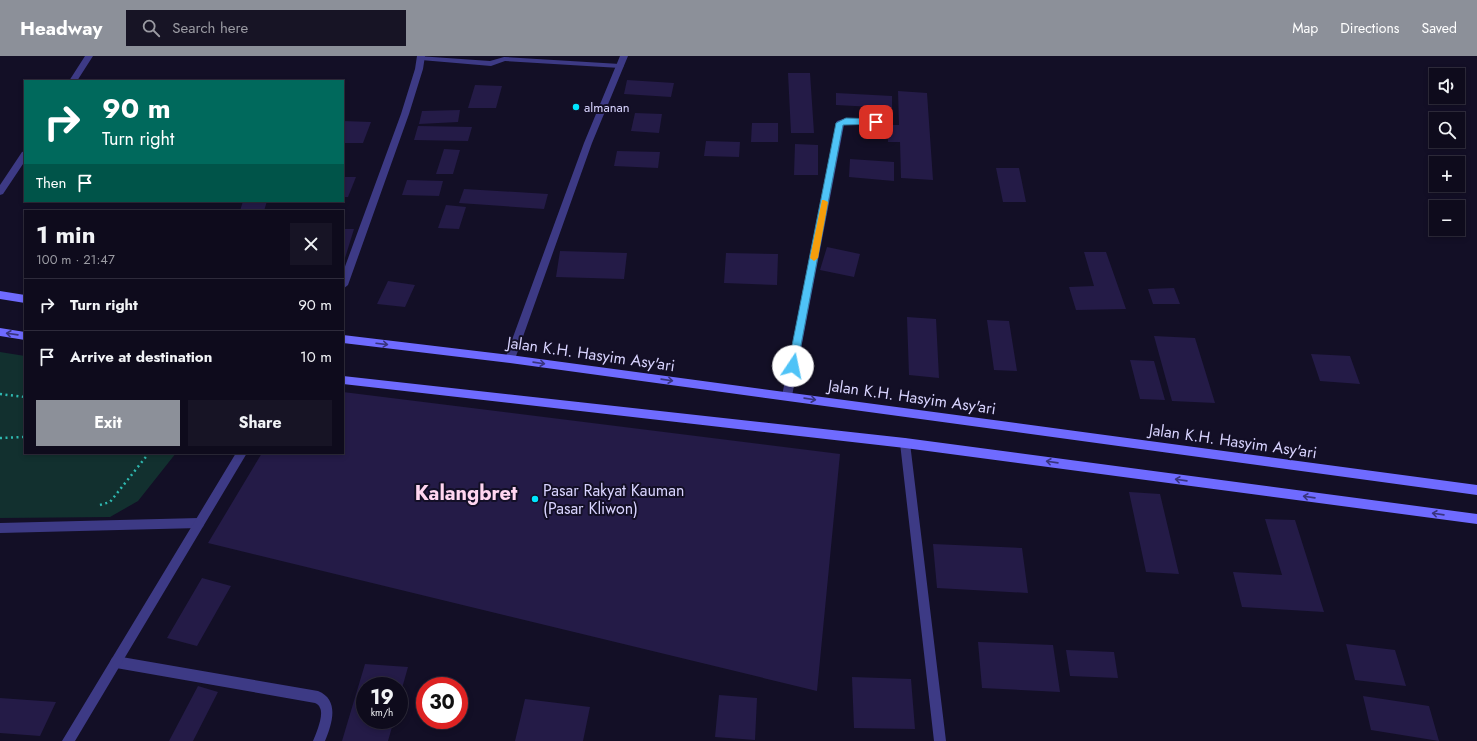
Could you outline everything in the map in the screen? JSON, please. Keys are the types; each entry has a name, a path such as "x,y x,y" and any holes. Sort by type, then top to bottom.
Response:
{"main road":[{"path":"0,295 24,299"},
{"path":"0,332 24,336"},
{"name":"Jalan K.H. Hasyim Asy'ari","path":"344,340 510,359 1477,490"},
{"path":"344,380 905,443 1477,519"}],"street":[{"path":"74,80 89,56"},
{"path":"510,359 588,143 624,56"},
{"path":"344,282 405,114 419,69 421,57 491,64 504,59 620,66"},
{"path":"787,396 840,123 846,121 876,122"},
{"path":"0,192 24,156"},
{"path":"905,443 940,741"},
{"path":"68,741 241,454"},
{"path":"0,528 199,523"},
{"path":"116,662 318,697 326,705 327,713 319,741"}],"path":[{"path":"0,394 24,397"},
{"path":"0,438 24,437"},
{"path":"94,508 110,502 148,454"}],"green space":[{"path":"0,352 24,356 24,454 175,454 138,501 110,517 0,518"}],"building":[{"path":"788,73 810,73 814,133 791,133"},
{"path":"627,80 674,83 671,97 624,94"},
{"path":"475,85 502,86 496,108 468,108"},
{"path":"898,91 927,93 933,180 901,178 900,142 888,142 888,125 899,125"},
{"path":"836,93 892,96 892,108 836,105"},
{"path":"460,110 458,122 419,124 422,111"},
{"path":"635,113 662,114 659,133 631,131"},
{"path":"344,121 371,122 363,143 344,143"},
{"path":"752,123 778,123 778,142 751,142"},
{"path":"418,126 472,127 468,141 414,140"},
{"path":"706,141 740,142 739,157 704,156"},
{"path":"795,144 818,145 818,175 794,175"},
{"path":"444,149 460,150 453,174 436,174"},
{"path":"617,151 660,152 658,168 614,166"},
{"path":"850,159 894,162 894,181 849,177"},
{"path":"996,168 1019,168 1026,202 1003,202"},
{"path":"344,177 356,177 348,197 344,197"},
{"path":"407,180 443,181 439,196 402,195"},
{"path":"464,189 548,194 544,209 459,203"},
{"path":"243,202 267,202 264,210 240,210"},
{"path":"446,205 466,207 459,229 438,228"},
{"path":"344,229 354,229 345,258"},
{"path":"827,247 860,254 854,277 820,270"},
{"path":"560,251 627,253 624,279 556,277"},
{"path":"1084,252 1106,252 1126,309 1076,310 1069,287 1094,286"},
{"path":"726,253 778,254 777,285 724,283"},
{"path":"388,281 415,285 405,307 377,304"},
{"path":"1174,288 1180,304 1153,304 1148,289"},
{"path":"907,317 936,319 939,378 909,375"},
{"path":"987,320 1009,321 1017,371 994,370"},
{"path":"1154,336 1195,338 1215,403 1172,401"},
{"path":"1311,354 1350,356 1360,384 1320,381"},
{"path":"1130,360 1154,361 1165,400 1140,399"},
{"name":"Pasar Rakyat Kauman (Pasar Kliwon)","path":"344,392 840,454 817,691 208,543 261,454 344,454"},
{"path":"1129,492 1160,494 1179,574 1146,572"},
{"path":"1265,519 1295,520 1324,612 1242,607 1233,572 1282,575"},
{"path":"933,544 1022,548 1028,593 937,588"},
{"path":"202,578 231,586 197,646 167,638"},
{"path":"978,642 1053,645 1060,692 982,688"},
{"path":"1346,644 1395,650 1406,686 1355,680"},
{"path":"1066,650 1114,652 1118,678 1070,676"},
{"path":"365,664 408,667 405,677 361,677"},
{"path":"852,677 911,679 915,729 854,728"},
{"path":"198,686 218,692 193,741 169,741"},
{"path":"356,694 356,729 391,729 388,741 342,741"},
{"path":"719,695 757,698 755,740 715,737"},
{"path":"1363,696 1429,706 1439,741 1371,730"},
{"path":"0,698 56,702 40,736 0,733"},
{"path":"525,699 590,707 583,741 515,741"}],"slow traffic":[{"path":"814,258 824,202"}],"place":[{"name":"almanan","path":"576,107"},
{"name":"Pasar Rakyat Kauman (Pasar Kliwon)","path":"535,499"}],"district":[{"name":"Kalangbret","path":"466,493"}],"route":[{"path":"793,366 840,123 846,121 876,122"}]}
